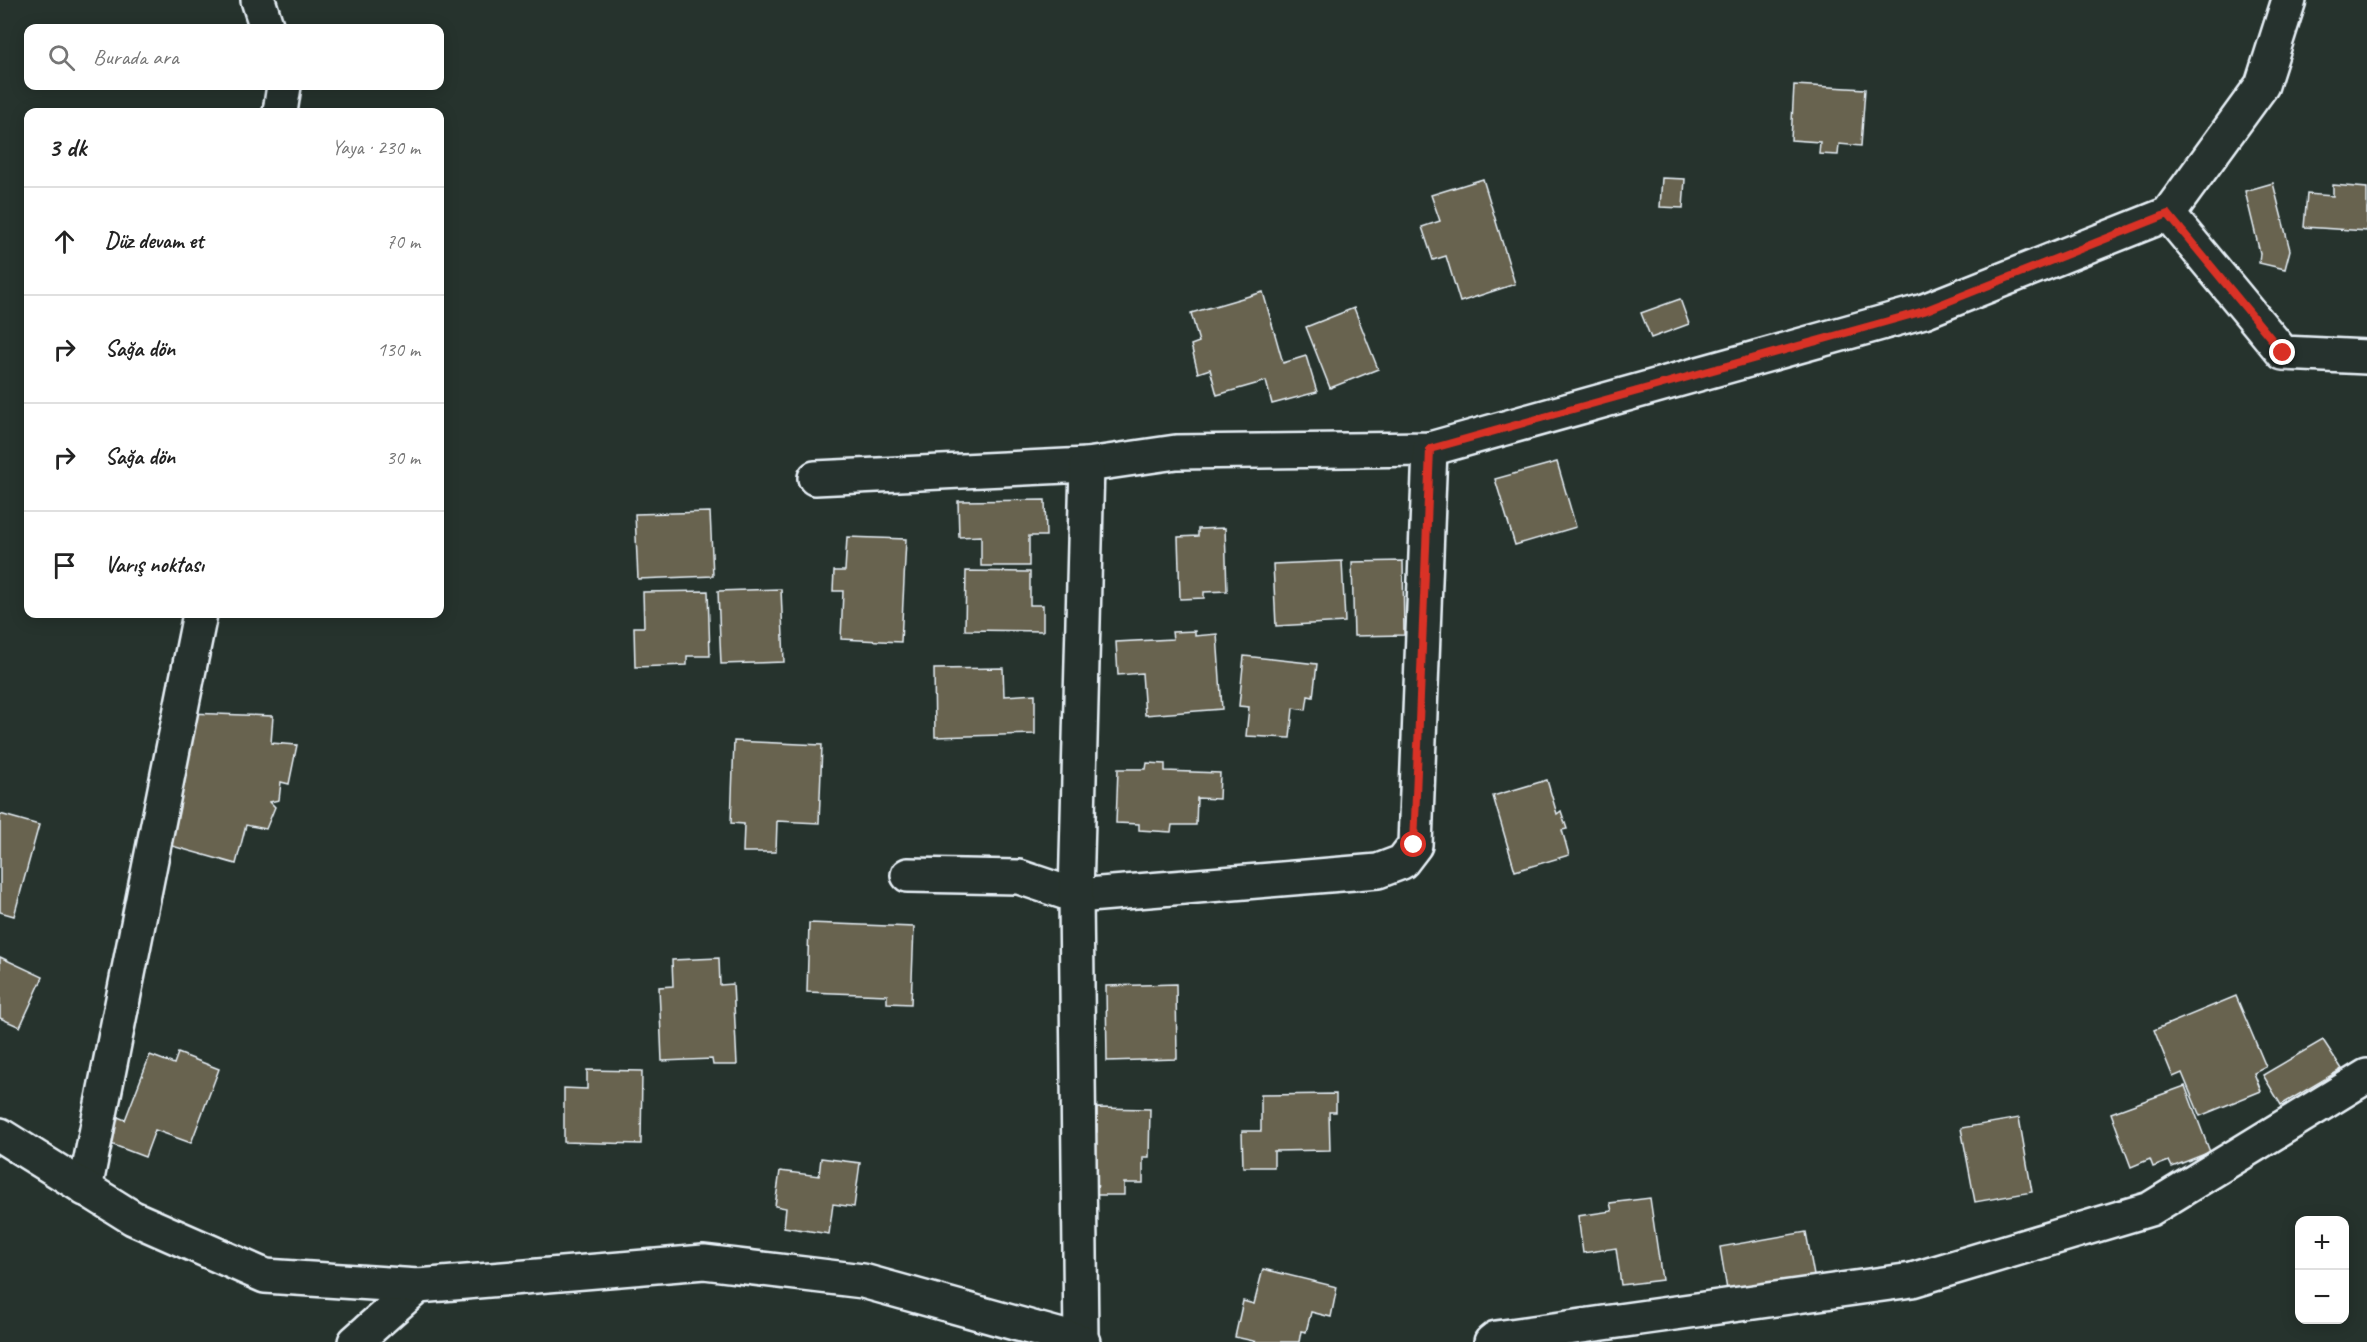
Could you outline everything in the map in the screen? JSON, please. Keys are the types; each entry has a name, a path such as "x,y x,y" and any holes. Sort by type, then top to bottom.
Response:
{"street":[{"path":"258,0 266,24"},
{"path":"815,478 1087,465 1176,452 1430,449 1924,311 2168,214 2262,85 2289,0"},
{"path":"281,108 283,90"},
{"path":"2168,214 2283,353 2367,357"},
{"path":"908,875 1018,878 1076,896 1378,871 1402,862 1414,845 1430,449"},
{"path":"0,1135 133,1218 265,1276 418,1286 704,1262 863,1281 1082,1342 1076,896 1087,465"},
{"path":"85,1188 200,618"},
{"path":"1491,1342 1496,1338 1912,1280 2150,1209 2367,1076"},
{"path":"355,1342 418,1286"}],"building":[{"path":"1794,85 1865,89 1861,146 1839,144 1838,155 1819,154 1820,142 1791,140"},
{"path":"1662,178 1685,179 1683,208 1660,207"},
{"path":"1483,179 1515,284 1460,302 1446,256 1433,260 1422,227 1440,221 1431,195"},
{"path":"2273,183 2290,250 2285,269 2259,263 2260,253 2245,191"},
{"path":"2333,185 2367,188 2367,231 2304,227 2307,194 2333,196"},
{"path":"1263,292 1283,363 1306,356 1317,392 1272,404 1266,381 1217,395 1210,369 1198,373 1191,345 1199,342 1191,313"},
{"path":"1680,299 1689,324 1651,338 1641,313"},
{"path":"1354,308 1378,369 1330,388 1306,327"},
{"path":"1557,462 1576,527 1515,545 1495,479"},
{"path":"1045,500 1046,536 1029,536 1029,566 981,566 981,536 959,537 958,501"},
{"path":"710,512 713,576 638,579 635,514"},
{"path":"1225,528 1227,591 1204,592 1204,598 1180,599 1178,537 1198,536 1198,529"},
{"path":"847,537 906,539 901,642 841,639 843,591 833,591 834,571 845,571"},
{"path":"1342,561 1345,622 1276,626 1273,564"},
{"path":"1403,561 1404,635 1354,636 1352,562"},
{"path":"966,571 1030,572 1030,605 1043,605 1043,631 965,630"},
{"path":"781,589 784,662 721,664 718,591"},
{"path":"708,591 710,656 687,656 687,665 635,667 634,627 644,627 643,592"},
{"path":"1195,631 1195,636 1217,634 1222,709 1145,715 1142,673 1118,675 1116,642 1173,639 1172,632"},
{"path":"1244,656 1317,664 1313,697 1308,696 1306,710 1293,708 1290,738 1246,736 1249,707 1239,706"},
{"path":"1003,668 1004,696 1035,694 1035,734 935,737 934,669"},
{"path":"189,713 273,716 271,743 297,745 289,784 281,782 279,800 270,802 275,807 266,829 246,825 236,864 165,844"},
{"path":"734,741 822,745 819,823 777,821 776,852 743,852 744,824 731,823"},
{"path":"1147,763 1165,764 1165,771 1220,773 1219,799 1197,798 1196,825 1172,825 1171,832 1139,830 1139,824 1116,823 1118,769 1146,769"},
{"path":"1547,780 1557,814 1561,811 1567,829 1562,830 1569,855 1515,871 1493,796"},
{"path":"0,814 39,825 14,916 0,912"},
{"path":"809,923 914,927 911,1004 887,1003 887,995 807,992"},
{"path":"0,957 43,977 20,1027 0,1018"},
{"path":"719,958 720,985 733,984 737,1065 713,1065 712,1059 662,1061 659,987 673,986 672,960"},
{"path":"1176,984 1177,1059 1107,1061 1106,986"},
{"path":"2236,996 2266,1067 2254,1073 2261,1091 2200,1116 2182,1073 2173,1077 2154,1030"},
{"path":"2323,1040 2342,1069 2281,1105 2263,1075"},
{"path":"178,1053 219,1069 191,1143 155,1130 145,1157 103,1141 113,1115 125,1120 150,1055 174,1064"},
{"path":"587,1070 642,1071 641,1144 564,1142 564,1088 587,1089"},
{"path":"2185,1086 2210,1152 2172,1167 2169,1161 2153,1167 2150,1159 2131,1167 2111,1113"},
{"path":"1336,1094 1336,1112 1329,1112 1330,1150 1274,1151 1274,1167 1243,1167 1242,1131 1261,1131 1261,1095"},
{"path":"1097,1108 1150,1109 1149,1157 1143,1157 1143,1183 1124,1183 1124,1195 1087,1195 1087,1132 1097,1132"},
{"path":"2019,1118 2032,1192 1975,1202 1961,1128"},
{"path":"821,1158 860,1163 854,1207 833,1204 829,1234 784,1227 786,1208 775,1206 780,1171 819,1176"},
{"path":"1650,1198 1662,1280 1621,1285 1616,1248 1583,1253 1578,1216 1612,1211 1610,1203"},
{"path":"1806,1232 1815,1281 1728,1296 1720,1247"},
{"path":"1263,1269 1337,1287 1331,1317 1311,1312 1306,1332 1301,1331 1299,1342 1258,1342 1235,1337 1243,1301 1254,1304"}],"route":[{"path":"1414,845 1430,449 1924,311 2168,214 2283,353"}]}
